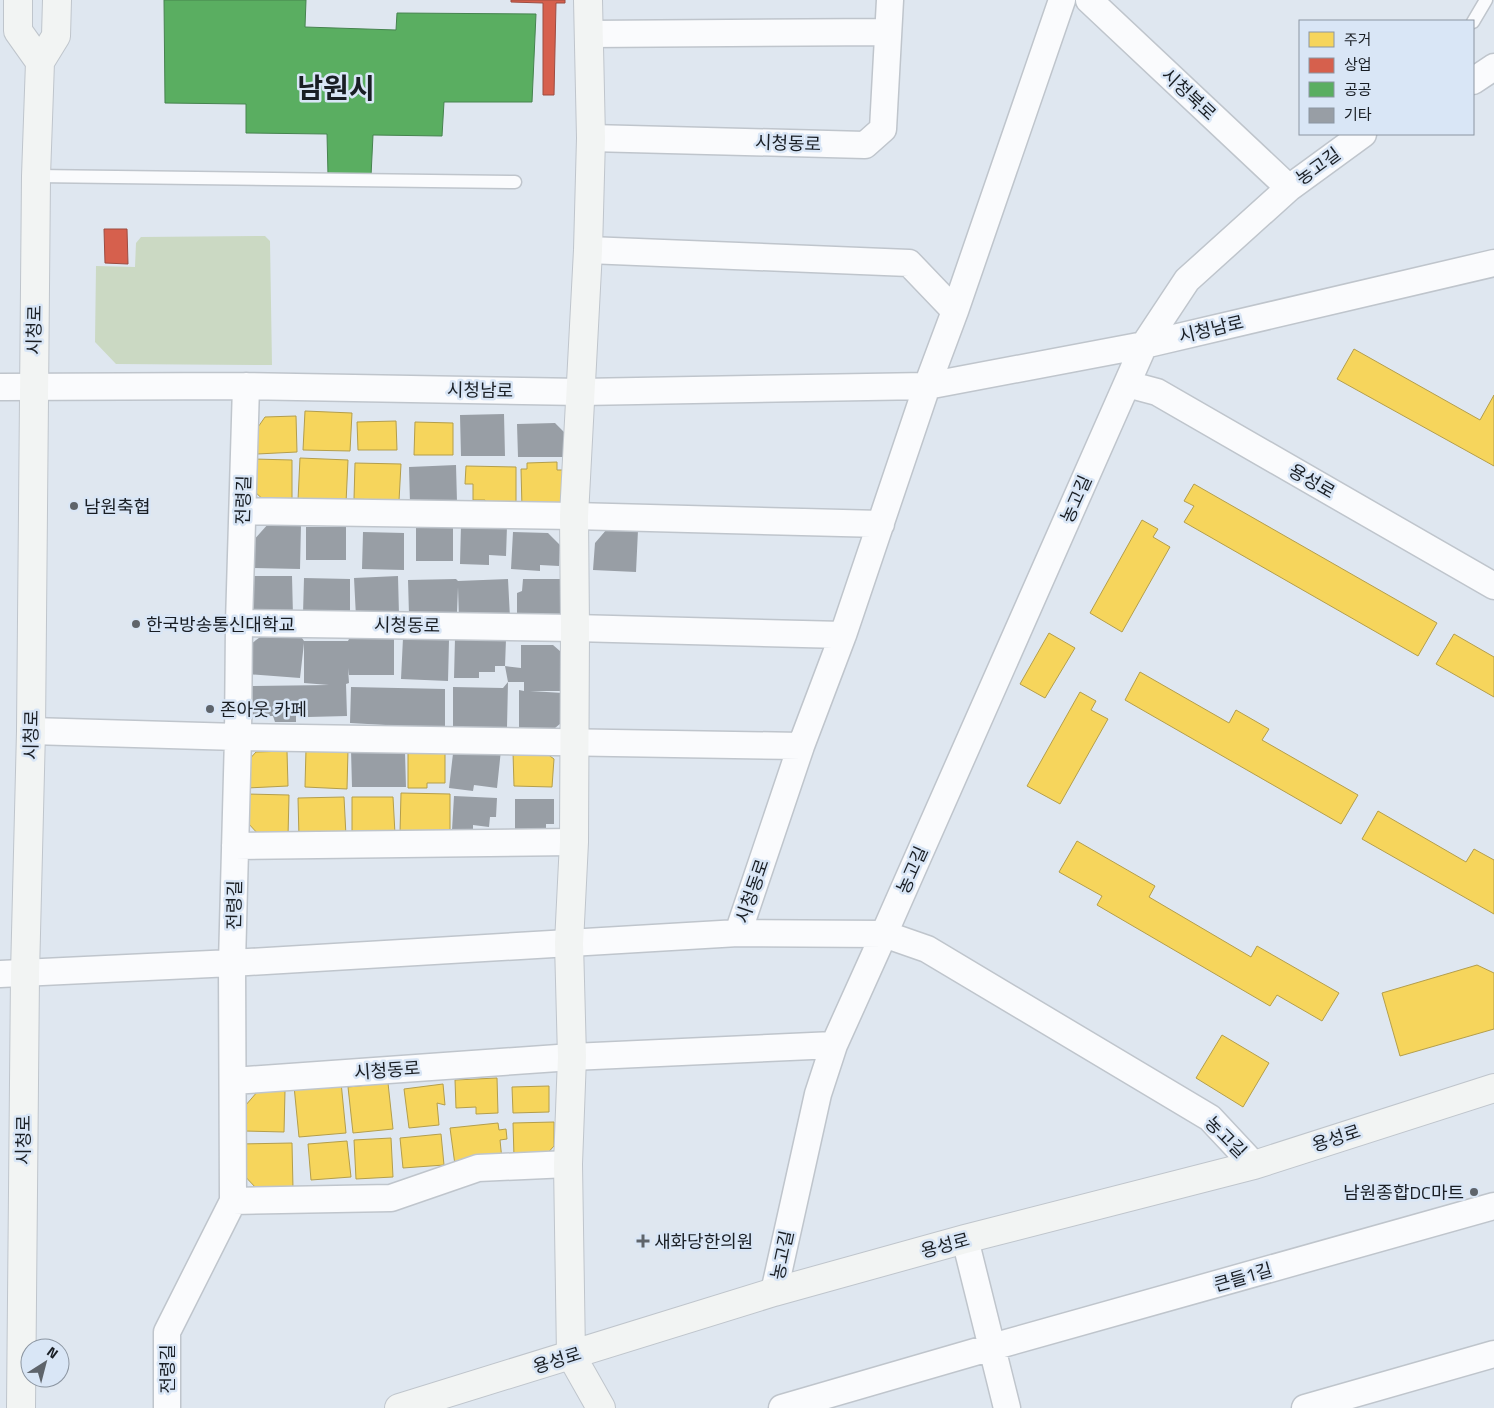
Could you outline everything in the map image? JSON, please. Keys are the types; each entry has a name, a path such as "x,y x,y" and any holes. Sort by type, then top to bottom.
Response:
{"street":[{"path":"18,0 18,31 40,62"},
{"name":"시청로","path":"21,1408 12,974 31,732 33,388 36,176 40,62 56,36 58,0"},
{"path":"588,0 591,138 582,392 574,516 574,842 569,943 572,1057 568,1164 571,1355 602,1408"},
{"name":"시청동로","path":"591,138 865,145 883,129 890,0"},
{"path":"927,386 955,311 1062,0"},
{"name":"시청북로","path":"1089,0 1289,188"},
{"path":"589,34 888,32"},
{"path":"1474,80 1494,67"},
{"name":"농고길","path":"774,1292 818,1094 834,1045 1144,345 1187,280 1289,188 1362,135"},
{"path":"588,250 909,263 955,311"},
{"name":"시청남로","path":"0,387 246,386 582,392 927,386 1144,345 1494,263"},
{"name":"용성로","path":"1127,384 1157,392 1494,586"},
{"name":"전령길","path":"167,1408 167,1332 233,1201 232,963 246,386"},
{"name":"시청동로","path":"12,974 738,933 801,746 843,635 927,386"},
{"path":"243,511 574,516 881,524"},
{"name":"시청동로","path":"239,623 575,628 843,635"},
{"path":"31,732 574,744 801,746"},
{"path":"235,846 574,842"},
{"path":"738,933 884,934"},
{"name":"농고길","path":"884,934 928,949 1210,1118 1254,1165"},
{"name":"시청동로","path":"233,1081 572,1057 834,1045"},
{"name":"용성로","path":"399,1408 774,1292 965,1239 1254,1165 1494,1089"},
{"path":"233,1201 391,1198 478,1168 568,1164"},
{"name":"큰들1길","path":"782,1408 1494,1206"},
{"path":"965,1239 1007,1408"},
{"path":"1305,1408 1494,1354"}],"lane":[{"path":"1474,20 1486,0"},
{"path":"36,176 515,182"}],"green space":[{"path":"265,236 270,241 272,365 116,364 95,342 96,266 135,267 136,243 141,237"}],"building: 주거":[{"path":"1354,349 1480,420 1494,395 1494,466 1337,379"},
{"path":"305,411 352,413 350,451 303,450"},
{"path":"296,416 297,452 257,454 256,430 265,417"},
{"path":"396,421 397,450 358,450 357,422"},
{"path":"415,422 453,423 453,455 414,455"},
{"path":"300,458 348,460 346,503 298,500"},
{"path":"254,459 292,460 292,505 268,504 254,491"},
{"path":"557,462 557,470 565,470 566,496 555,507 522,508 521,469 527,469 527,463"},
{"path":"355,463 401,464 399,501 354,499"},
{"path":"466,466 516,467 516,512 485,511 485,500 473,500 473,484 465,484"},
{"path":"1194,484 1437,623 1418,656 1184,522 1194,506 1184,501"},
{"path":"1142,520 1158,529 1153,537 1170,547 1122,632 1090,613"},
{"path":"1049,633 1075,648 1045,698 1020,684"},
{"path":"1454,634 1494,657 1494,697 1436,664"},
{"path":"1140,672 1229,723 1236,710 1269,729 1262,740 1358,795 1341,824 1125,700"},
{"path":"1080,692 1096,701 1091,710 1108,719 1060,804 1027,786"},
{"path":"306,749 348,750 347,789 305,787"},
{"path":"542,750 554,759 552,787 514,786 513,752"},
{"path":"287,751 288,786 247,788 246,763 256,752"},
{"path":"408,751 445,751 445,783 427,783 427,788 408,788"},
{"path":"401,793 450,794 450,834 400,833"},
{"path":"247,794 289,795 288,837 260,836 247,822"},
{"path":"344,797 346,836 299,838 298,798"},
{"path":"352,797 393,797 395,834 352,834"},
{"path":"1378,811 1466,862 1474,849 1494,860 1494,914 1362,839"},
{"path":"1077,841 1155,886 1149,897 1251,957 1257,946 1339,993 1322,1021 1277,995 1270,1006 1097,905 1102,896 1059,872"},
{"path":"1477,965 1494,973 1494,1029 1400,1056 1382,993"},
{"path":"1222,1035 1269,1063 1243,1107 1196,1078"},
{"path":"497,1078 498,1113 476,1114 476,1107 456,1108 455,1080"},
{"path":"341,1082 346,1133 299,1137 294,1086"},
{"path":"388,1083 393,1129 353,1133 348,1087"},
{"path":"443,1084 445,1105 437,1103 439,1125 409,1128 404,1089"},
{"path":"549,1086 549,1112 513,1113 512,1087"},
{"path":"258,1091 285,1091 284,1132 244,1131 245,1106"},
{"path":"554,1122 554,1146 544,1157 514,1157 513,1123"},
{"path":"498,1123 499,1130 506,1129 507,1139 500,1140 502,1160 455,1165 450,1128"},
{"path":"441,1134 444,1165 403,1168 400,1138"},
{"path":"391,1138 393,1177 356,1179 354,1140"},
{"path":"347,1141 351,1177 311,1180 308,1144"},
{"path":"292,1143 293,1189 257,1189 239,1170 239,1144"}],"building: 상업":[{"path":"511,0 565,0 565,3 556,3 554,95 543,95 543,3 511,2"},
{"path":"104,229 127,229 128,264 105,263"}],"building: 공공":[{"path":"164,0 306,0 305,27 396,30 397,13 536,14 532,102 444,102 442,136 373,135 371,176 328,175 327,134 246,133 246,104 165,103"}],"building: 기타":[{"path":"504,414 505,456 461,456 460,415"},
{"path":"555,423 567,435 567,457 518,457 517,424"},
{"path":"456,465 457,502 410,504 409,467"},
{"path":"269,523 301,524 300,569 251,568 252,542"},
{"path":"416,523 453,523 453,561 416,561"},
{"path":"461,525 507,526 506,556 489,555 489,565 460,564"},
{"path":"306,527 346,527 346,560 306,560"},
{"path":"607,529 638,530 636,572 593,570 595,543"},
{"path":"363,532 404,533 404,570 362,569"},
{"path":"513,532 548,533 560,545 559,566 540,565 540,571 511,569"},
{"path":"249,576 292,576 293,616 250,616"},
{"path":"398,576 399,615 356,617 354,578"},
{"path":"304,578 350,579 350,616 303,614"},
{"path":"456,579 458,581 508,579 510,618 459,620 458,587 457,613 409,615 408,580"},
{"path":"523,579 562,579 561,623 517,622 517,593 522,591"},
{"path":"263,635 302,638 304,641 394,639 394,675 349,675 348,668 349,683 346,684 347,716 308,717 308,710 296,710 296,722 275,722 273,716 253,716 252,686 329,685 304,683 304,643 300,678 246,674 248,646"},
{"path":"403,638 449,640 448,681 401,679"},
{"path":"455,638 506,639 505,666 495,666 495,672 479,672 479,678 454,678"},
{"path":"521,645 553,645 568,658 568,691 530,691 563,693 561,723 548,734 519,733 519,690 524,691 524,682 508,682 505,666 521,668"},
{"path":"508,682 507,727 453,727 453,687 503,688"},
{"path":"351,687 445,689 445,727 350,723"},
{"path":"454,745 501,750 497,788 474,785 473,791 449,788"},
{"path":"351,750 405,752 406,787 352,787"},
{"path":"454,796 497,798 496,817 490,817 489,827 473,825 473,831 452,830"},
{"path":"515,799 554,799 554,824 546,824 546,832 515,832"}],"place":[{"name":"남원축협","path":"74,506"},
{"name":"한국방송통신대학교","path":"136,624"},
{"name":"존아웃 카페","path":"210,709"},
{"name":"남원종합DC마트","path":"1474,1192"},
{"name":"새화당한의원","path":"643,1241"}],"district":[{"name":"남원시","path":"336,87"}]}
